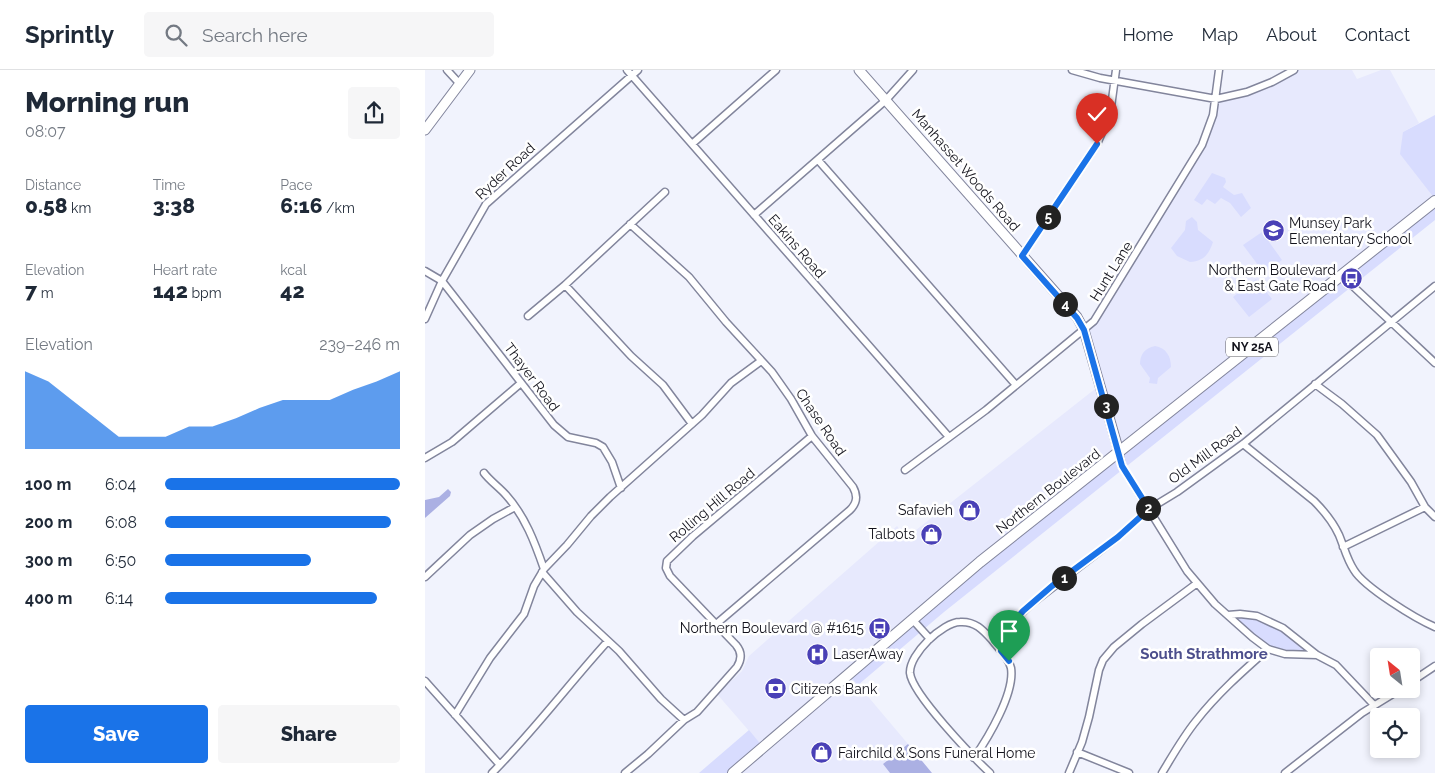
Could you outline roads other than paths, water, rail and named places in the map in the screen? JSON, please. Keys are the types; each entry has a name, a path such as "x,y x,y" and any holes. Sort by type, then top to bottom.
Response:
{"main road":[{"name":"Northern Boulevard","path":"733,773 980,562 1435,201"}],"street":[{"path":"447,70 459,83"},
{"path":"425,130 470,70"},
{"name":"Eakins Road","path":"627,70 949,438"},
{"name":"Ryder Road","path":"425,319 471,228 489,201 638,70"},
{"path":"692,144 776,70"},
{"name":"Manhasset Woods Road","path":"859,70 1077,318 1084,330 1119,452"},
{"path":"754,216 886,100 913,70"},
{"path":"1072,70 1115,81 1216,98 1247,92 1272,82 1294,70"},
{"path":"1022,256 1097,144 1108,119 1116,70"},
{"name":"Hunt Lane","path":"905,470 1016,386 1097,318 1196,155 1208,130 1216,98 1219,70"},
{"path":"818,160 1016,386"},
{"path":"528,316 565,286 665,192"},
{"name":"Chase Road","path":"630,224 689,277 761,361 791,399 812,436 853,487 857,496 850,510 715,625"},
{"name":"Thayer Road","path":"425,271 443,281 546,417 562,432 573,439 597,443 603,447 612,462 621,488"},
{"path":"1341,276 1435,362"},
{"path":"565,286 631,356 663,385 692,424"},
{"name":"Old Mill Road","path":"1001,651 1017,618 1052,586 1118,537 1149,509 1177,492 1243,444 1435,286"},
{"path":"455,715 490,658 523,614 543,570 591,516 692,424 731,383 761,361"},
{"path":"425,458 452,442 521,383"},
{"path":"1315,384 1342,404 1377,435 1411,482 1425,507 1435,517"},
{"name":"Rolling Hill Road","path":"625,773 700,708 735,670 740,661 741,653 738,648 669,576 666,568 667,561 812,436"},
{"path":"1243,444 1320,506 1333,524 1353,569 1364,583 1422,621 1435,627"},
{"path":"1119,452 1122,466 1180,561 1196,584 1211,600 1268,649 1285,654 1317,654"},
{"path":"484,473 515,507 532,536 543,570 577,612 607,642 619,651 661,699 684,720"},
{"path":"425,577 470,535 515,507"},
{"path":"1343,547 1425,507"},
{"path":"1069,773 1089,717 1099,670 1105,656 1141,624 1196,584"},
{"path":"1228,615 1257,616 1283,628 1317,654 1336,665 1374,705"},
{"path":"912,620 930,640"},
{"path":"975,758 991,733 1008,693 1011,669 1009,661 984,630 967,622 959,622 951,624 919,650 912,661 910,672 918,690 942,721 975,758 990,773"},
{"path":"492,773 512,753 569,683 607,642"},
{"path":"1162,773 1178,746 1197,720 1220,694 1268,649"},
{"path":"1420,676 1435,666"},
{"path":"425,681 500,766"},
{"path":"1285,773 1386,698"},
{"path":"1077,752 1129,773"}],"place":[{"name":"Munsey Park Elementary School","path":"1273,231"},
{"name":"Northern Boulevard & East Gate Road","path":"1352,278"},
{"name":"Safavieh","path":"969,510"},
{"name":"Talbots","path":"931,534"},
{"name":"Northern Boulevard @ #1615","path":"880,628"},
{"name":"LaserAway","path":"817,654"},
{"name":"Citizens Bank","path":"775,689"},
{"name":"Fairchild & Sons Funeral Home","path":"822,753"}],"district":[{"name":"South Strathmore","path":"1204,654"}]}
